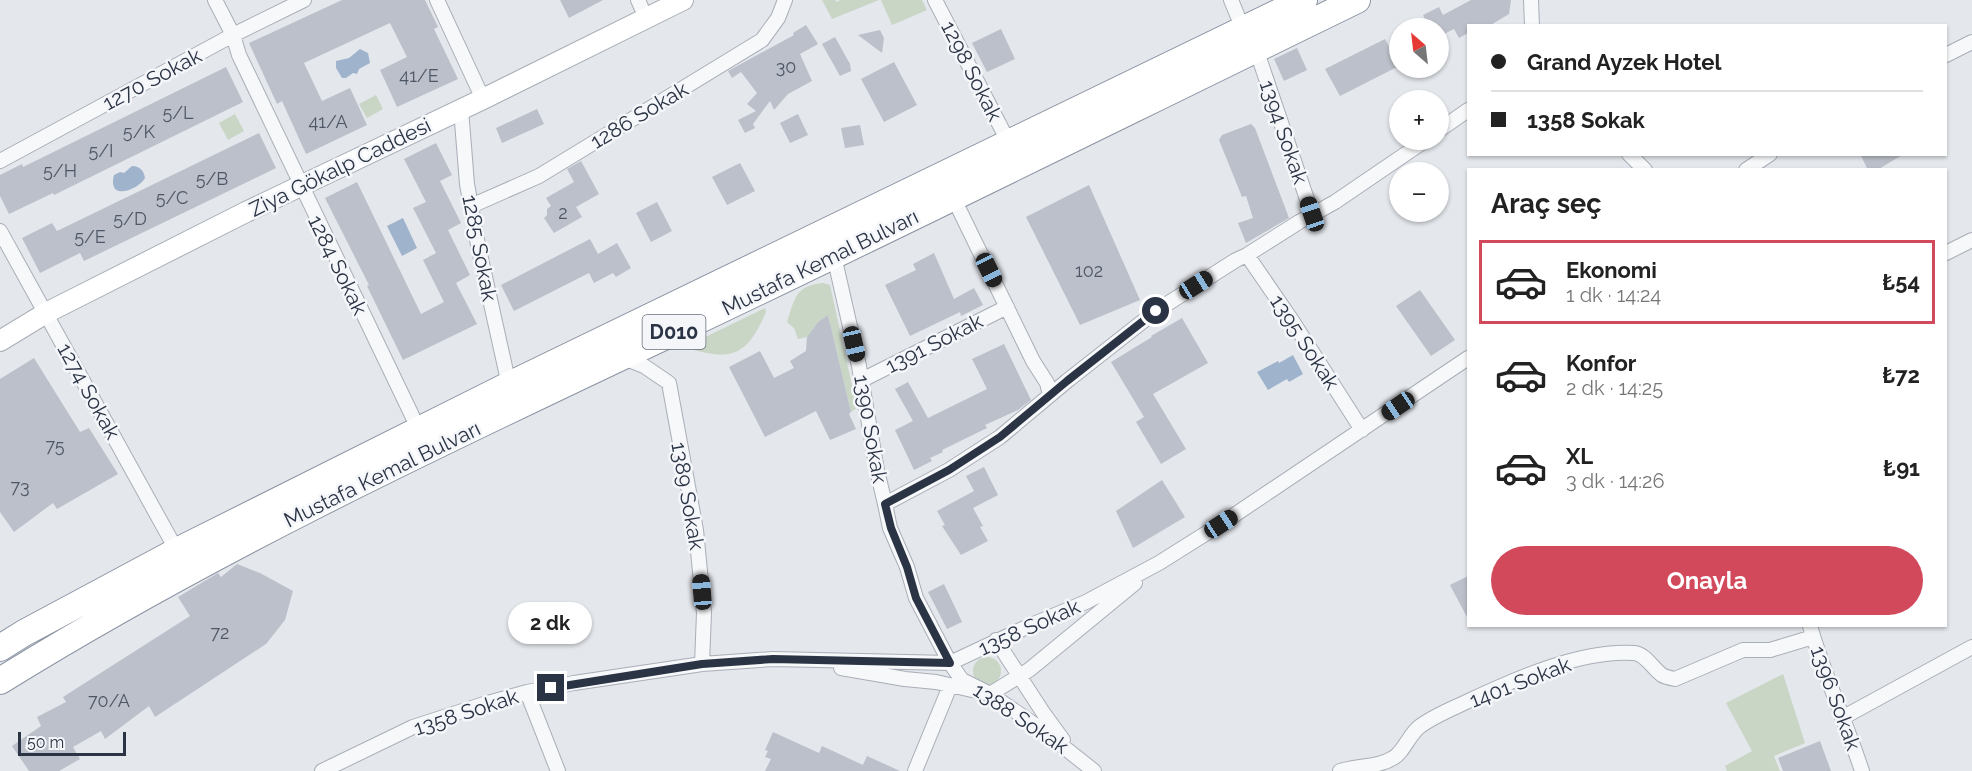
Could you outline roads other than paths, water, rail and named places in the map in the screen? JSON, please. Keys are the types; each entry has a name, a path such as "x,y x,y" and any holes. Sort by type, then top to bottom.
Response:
{"highway":[{"name":"Mustafa Kemal Bulvarı","path":"0,681 142,598 320,503 953,197 1250,39 1304,0"},
{"name":"Mustafa Kemal Bulvarı","path":"0,648 177,551 508,385 1009,143 1250,39 1357,0"}],"street":[{"name":"1284 Sokak","path":"215,0 233,35 238,55 419,430"},
{"name":"1270 Sokak","path":"0,161 233,35 304,0"},
{"path":"437,0 483,99"},
{"name":"Ziya Gökalp Caddesi","path":"0,341 46,313 300,185 483,99 642,9 683,0"},
{"name":"1286 Sokak","path":"471,206 539,176 762,40 778,18 785,0"},
{"name":"1298 Sokak","path":"935,0 1009,143"},
{"name":"1394 Sokak","path":"1231,0 1250,39 1312,214"},
{"path":"1531,0 1532,24"},
{"path":"1947,55 1972,42"},
{"name":"1285 Sokak","path":"461,109 467,184 508,385"},
{"path":"1449,123 1467,111"},
{"path":"885,504 949,470 1000,437 1050,394 1156,311 1236,260 1335,202 1411,150"},
{"path":"1631,156 1643,168"},
{"path":"1749,168 1767,156"},
{"path":"953,197 1050,394"},
{"name":"1274 Sokak","path":"0,231 177,551"},
{"path":"1947,252 1972,240"},
{"name":"1395 Sokak","path":"1247,255 1362,430"},
{"name":"1390 Sokak","path":"834,256 862,380 877,470 891,528 907,567 916,598 950,663"},
{"name":"1391 Sokak","path":"862,380 1007,307"},
{"name":"1389 Sokak","path":"621,357 644,366 669,383 696,530 704,613 702,664"},
{"name":"1358 Sokak","path":"322,771 413,728 484,704 527,692 574,683 702,664 773,659 950,663 996,640 1086,602 1159,562 1221,524 1467,359"},
{"path":"804,661 990,694 1020,676 1159,562"},
{"name":"1396 Sokak","path":"1811,631 1862,771"},
{"name":"1401 Sokak","path":"1340,771 1379,765 1396,757 1419,728 1448,710 1500,686 1561,663 1607,654 1636,653 1663,676 1675,678 1743,650 1770,650 1811,631"},
{"path":"996,640 1044,714 1073,753"},
{"path":"1842,718 1972,647"},
{"name":"1388 Sokak","path":"950,663 962,680 990,694 1041,729 1094,771"},
{"path":"915,771 950,686"},
{"path":"527,692 558,771"}],"water":[{"path":"360,49 368,53 370,63 359,69 357,74 353,73 342,78 336,68 336,61 349,58"},
{"path":"132,166 141,169 145,178 130,189 119,191 115,189 114,175 124,173"},
{"path":"403,218 417,248 402,256 387,226"},
{"path":"1293,355 1303,374 1289,382 1287,379 1268,390 1257,372"}]}
